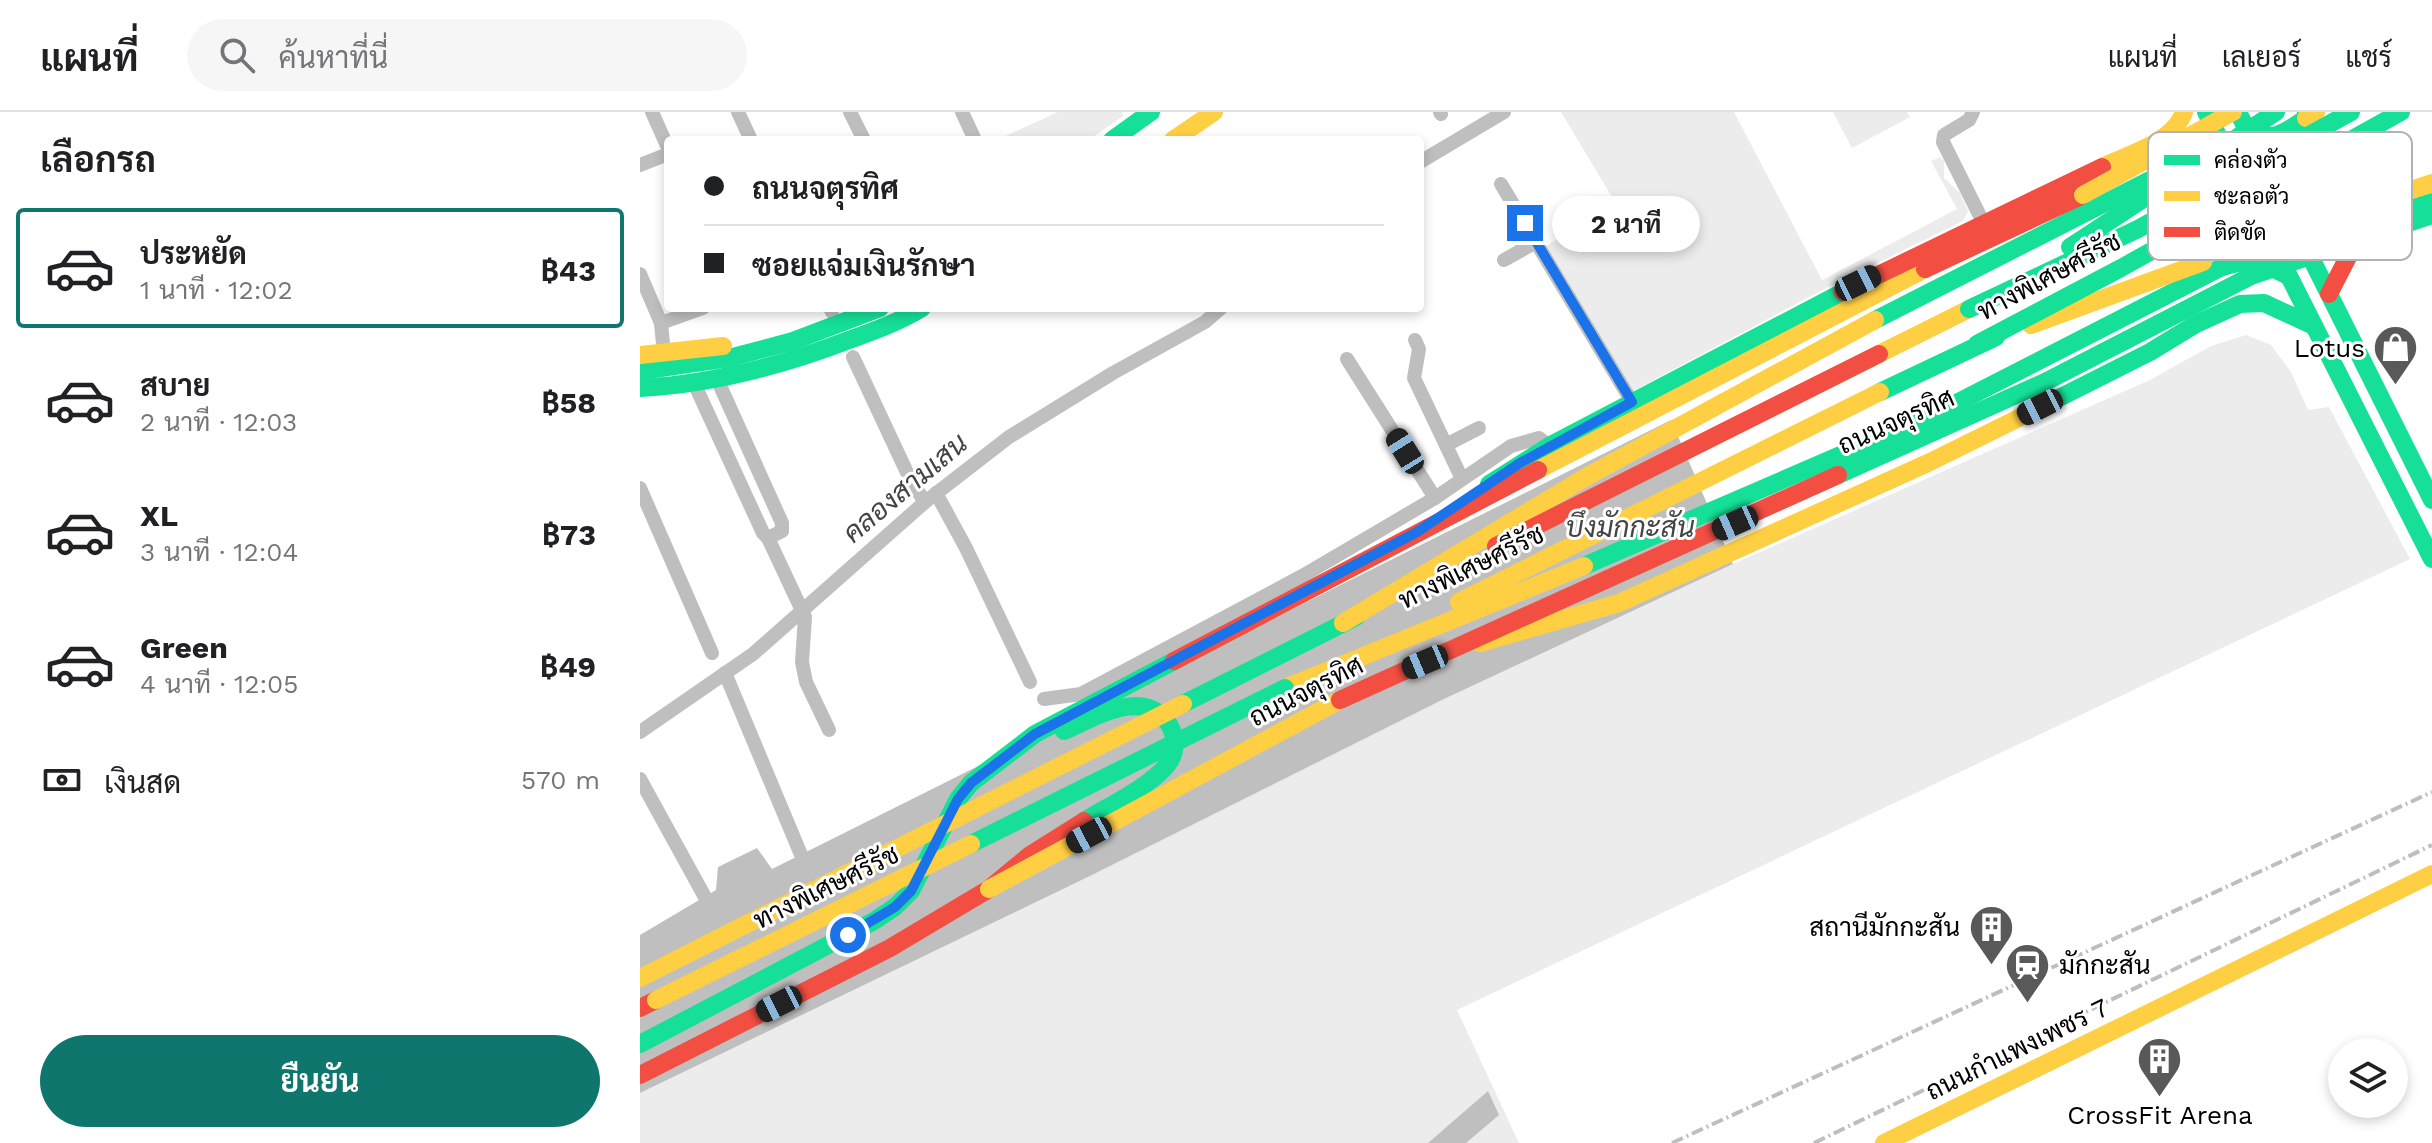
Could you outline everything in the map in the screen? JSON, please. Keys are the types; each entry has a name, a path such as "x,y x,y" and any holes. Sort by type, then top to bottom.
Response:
{"main road":[{"path":"1118,136 1151,112"},
{"path":"1136,136 1169,112"},
{"path":"1163,136 1195,112"},
{"path":"1179,136 1214,112"},
{"path":"2171,132 2180,123 2184,112"},
{"path":"2206,112 2215,130"},
{"path":"2247,132 2276,112"},
{"name":"ทางพิเศษศรีรัช","path":"2315,132 2351,112"},
{"name":"ทางพิเศษศรีรัช","path":"2365,132 2401,112"},
{"path":"2282,132 2309,114"},
{"path":"2207,132 2238,116 2254,132"},
{"path":"1417,532 1549,446 1811,307 2148,144"},
{"path":"640,1044 895,907 911,891 958,799 971,783 1035,734 1901,280 2148,162"},
{"path":"1343,623 1505,524 1670,429 1902,305 2148,181"},
{"path":"2412,190 2432,183"},
{"path":"1969,309 2148,198"},
{"path":"2412,209 2432,202"},
{"name":"ถนนจตุรทิศ","path":"2412,222 2432,215"},
{"name":"ทางพิเศษศรีรัช","path":"640,978 1969,309 2148,224"},
{"name":"ทางพิเศษศรีรัช","path":"640,1008 1977,344 2148,253"},
{"path":"1977,344 2207,260"},
{"path":"1285,688 1599,560 1933,415 2233,263 2260,260 2288,276"},
{"path":"2280,260 2432,559"},
{"name":"ถนนจตุรทิศ","path":"640,1075 890,948 989,889 1343,698 2045,382 2251,276 2298,260"},
{"path":"2312,260 2432,500"},
{"path":"2329,294 2346,260"},
{"path":"1452,651 1619,603 1930,462 2240,304 2264,303 2314,326"},
{"path":"640,355 712,348 761,337 827,312"},
{"path":"640,371 729,358 793,341 869,312"},
{"path":"640,388 694,383 770,368 839,345 915,312"},
{"path":"989,889 1030,855 1156,776 1171,761 1175,749 1173,734 1161,713 1151,707 1140,706 1127,706 1049,737 1020,745"},
{"name":"ถนนกำแพงเพชร 7","path":"1884,1143 2432,874"}],"street":[{"path":"652,112 664,141"},
{"path":"738,112 749,136"},
{"path":"850,112 862,136"},
{"path":"962,112 973,136"},
{"path":"1973,112 1969,120 1944,135 1943,142 1983,222"},
{"path":"640,165 664,153"},
{"path":"1501,184 1632,402"},
{"path":"1504,260 1536,242"},
{"path":"640,274 661,323 664,354"},
{"path":"661,323 692,312"},
{"path":"1415,340 1419,349 1414,378 1462,479"},
{"path":"1347,359 1435,498"},
{"path":"717,379 782,523 782,531 768,538"},
{"path":"694,383 805,617 802,662 806,682 829,730"},
{"path":"1446,445 1479,428"},
{"path":"1044,699 1081,694 1304,575 1435,498 1511,446 1539,438 1549,446"},
{"path":"640,488 712,653"}],"shaded area":[{"path":"1058,112 1122,112 1123,116 1095,136 1006,136"},
{"path":"1561,112 1734,112 1822,280 1957,209 1931,161 1940,157 1944,161 1944,178 1960,193 1968,211 1963,221 1826,288 1633,391 1543,249 1612,197"},
{"path":"1833,112 1907,112 1910,117 1852,148"},
{"path":"2246,335 2271,345 2291,372 2308,410 2329,407 2410,559 1457,1010 1519,1143 640,1143 640,1093 1088,877 1444,699 1733,564 2150,380 2211,346"}],"water":[{"name":"บึงมักกะสัน","path":"1671,420 1733,564 1444,699 1088,877 640,1093 640,935 716,890 718,867 757,848 772,869"},
{"path":"1488,1091 1499,1115 1466,1143 1428,1143"}],"waterway":[{"name":"คลองสามเสน","path":"1424,160 1504,112"},
{"name":"คลองสามเสน","path":"640,732 753,654 925,502 1009,437 1113,373 1205,322 1216,312"},
{"path":"853,357 911,481 925,502"},
{"path":"936,493 1030,682"},
{"path":"725,673 807,869"},
{"path":"640,779 711,908"}],"railway":[{"path":"1672,1143 2432,792"},
{"path":"1814,1143 2432,845"}],"traffic: fast":[{"path":"1118,136 1151,112"},
{"path":"2206,112 2216,132"},
{"path":"2238,112 2248,132"},
{"path":"2245,132 2276,112"},
{"path":"2285,132 2306,118 2306,112"},
{"path":"2315,132 2351,112"},
{"path":"2365,132 2401,112"},
{"path":"2244,124 2258,132"},
{"path":"1875,320 2148,181"},
{"path":"2070,247 2148,196"},
{"path":"2412,208 2432,202"},
{"path":"2412,222 2432,215"},
{"path":"1969,309 2148,224"},
{"path":"1977,344 2148,253"},
{"path":"2281,260 2432,559"},
{"path":"1838,475 2045,382 2251,276 2298,260"},
{"path":"2312,260 2432,500"},
{"path":"1584,566 1933,415 2220,268 2238,263 2255,263 2288,276"},
{"path":"1489,484 1549,446 1843,292"},
{"path":"2033,411 2150,352 2196,324 2240,304 2264,303 2314,326"},
{"path":"640,371 729,358 793,341 869,312"},
{"path":"640,388 720,378 772,366 877,330 915,312"},
{"path":"1880,392 1996,337"},
{"path":"1183,704 1356,617"},
{"path":"640,1044 895,907 911,891 958,799 971,783 1035,734 1174,661"},
{"path":"971,844 1285,688"},
{"path":"1064,731 1105,713 1134,706 1160,714 1173,735 1173,753 1163,770 1142,787 1084,821"}],"traffic: slow":[{"path":"1179,136 1214,112"},
{"path":"2170,132 2184,112"},
{"path":"2197,132 2233,112"},
{"path":"2306,118 2316,112"},
{"path":"2102,167 2148,146"},
{"path":"2083,195 2148,159"},
{"path":"2412,190 2432,183"},
{"path":"2031,325 2203,262"},
{"path":"1538,470 1925,269"},
{"path":"1879,354 1969,309"},
{"path":"1343,623 1586,477 1875,320"},
{"path":"640,355 723,346"},
{"path":"1459,602 1880,392"},
{"path":"1480,643 1619,603 1930,462 2033,411"},
{"path":"1285,688 1584,566"},
{"path":"989,889 1340,700"},
{"path":"640,978 1183,704"},
{"path":"656,1000 971,844"},
{"path":"1884,1143 2432,874"}],"traffic: jam":[{"path":"1843,292 2102,167"},
{"path":"1925,269 2083,195"},
{"path":"2329,294 2346,260"},
{"path":"1496,546 1879,354"},
{"path":"1174,661 1538,470"},
{"path":"1340,700 1838,475"},
{"path":"640,1075 890,948 989,889 1030,855 1084,821"},
{"path":"640,1008 656,1000"}],"place":[{"name":"Lotus","path":"2396,387"},
{"name":"สถานีมักกะสัน","path":"1991,966"},
{"name":"มักกะสัน","path":"2028,1004"},
{"name":"CrossFit Arena","path":"2160,1099"}],"route":[{"path":"848,935 895,907 911,891 958,799 971,783 1035,734 1417,532 1520,463 1632,402 1525,223"}]}
